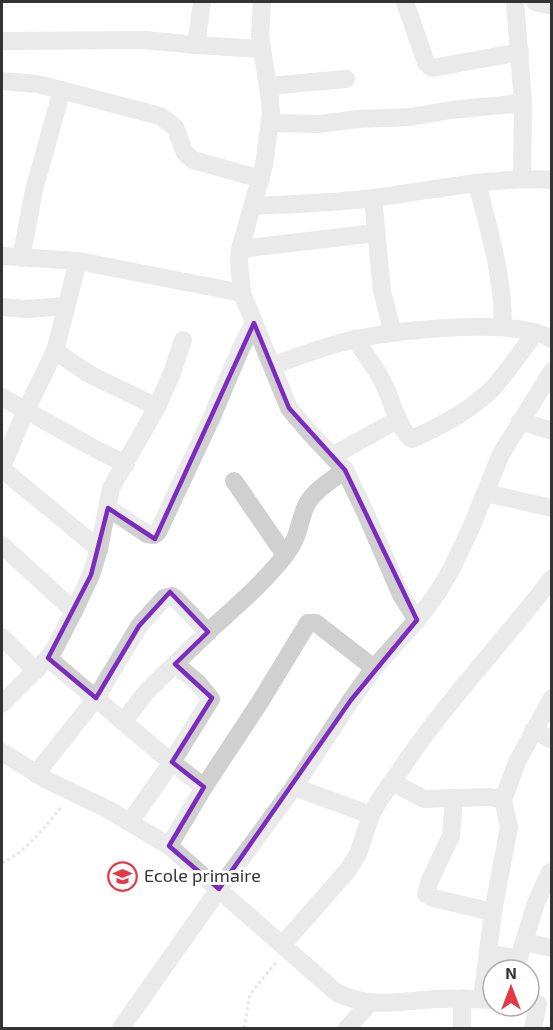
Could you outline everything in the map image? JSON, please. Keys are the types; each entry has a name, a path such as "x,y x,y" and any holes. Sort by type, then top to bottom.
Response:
{"street":[{"path":"196,45 202,2"},
{"path":"262,2 261,49 270,100 270,123 261,179 240,249 239,270 242,292 289,408 345,470 401,595 417,620"},
{"path":"405,2 426,63 432,68 520,52"},
{"path":"515,2 523,103 522,179"},
{"path":"535,2 552,6"},
{"path":"2,41 145,40 261,49"},
{"path":"268,86 346,79"},
{"path":"2,81 38,84 160,116 175,127 188,156 261,179"},
{"path":"21,258 34,190 62,90"},
{"path":"270,123 318,124 358,119 411,117 451,110 523,103"},
{"path":"254,207 373,198 477,183 522,179 552,180"},
{"path":"477,183 496,255 503,298 503,326"},
{"path":"373,198 382,291 393,333"},
{"path":"240,249 376,233"},
{"path":"2,256 78,261 242,292"},
{"path":"78,261 55,351 26,410 2,468 99,549"},
{"path":"2,307 27,309 66,306"},
{"path":"108,508 147,534 154,535 158,532 254,323"},
{"path":"272,366 355,339 393,333 503,326 544,335"},
{"path":"355,339 384,384 399,419 412,439 458,415 493,388 544,335"},
{"path":"2,704 42,665 55,648 74,611 91,575 99,549 111,488 157,407 183,340"},
{"path":"55,351 89,374 157,407"},
{"path":"121,1029 294,787 334,723 374,668 417,620 438,592 471,528 501,454 552,371"},
{"path":"2,398 126,464"},
{"path":"332,456 399,419"},
{"path":"520,421 552,431"},
{"path":"123,722 147,691 254,589 285,555 298,534 310,499 345,470"},
{"path":"234,481 285,555"},
{"path":"484,493 552,508"},
{"path":"2,545 74,611"},
{"path":"285,946 348,870 358,854 371,815 419,742 552,578"},
{"path":"36,774 96,698 139,626 164,598 172,596 175,598 208,632"},
{"path":"169,846 204,786 260,702 308,622 316,622 374,668"},
{"path":"2,638 96,698 204,786"},
{"path":"129,822 172,762 211,699 198,683 175,664"},
{"path":"488,958 493,912 509,826 503,800 517,762 552,698"},
{"path":"534,730 552,740"},
{"path":"2,752 36,774 129,822 169,846 337,993 369,1004 481,999"},
{"path":"392,782 424,799 491,797 503,800"},
{"path":"294,787 371,815"},
{"path":"454,798 451,836 430,880 426,895 493,912"},
{"path":"488,954 519,957 536,903 550,872"},
{"path":"524,942 552,948"},
{"path":"462,998 462,1029"},
{"path":"347,1029 369,1004"}],"path":[{"path":"2,863 27,846 73,793"},
{"path":"244,1029 250,994 285,946"}],"highlighted area":[{"path":"254,323 289,408 345,470 417,620 351,700 219,889 169,846 204,787 172,762 212,698 175,664 208,632 170,592 139,626 96,698 48,658 91,575 108,508 155,539"}],"place":[{"name":"Ecole primaire","path":"123,876"}]}
